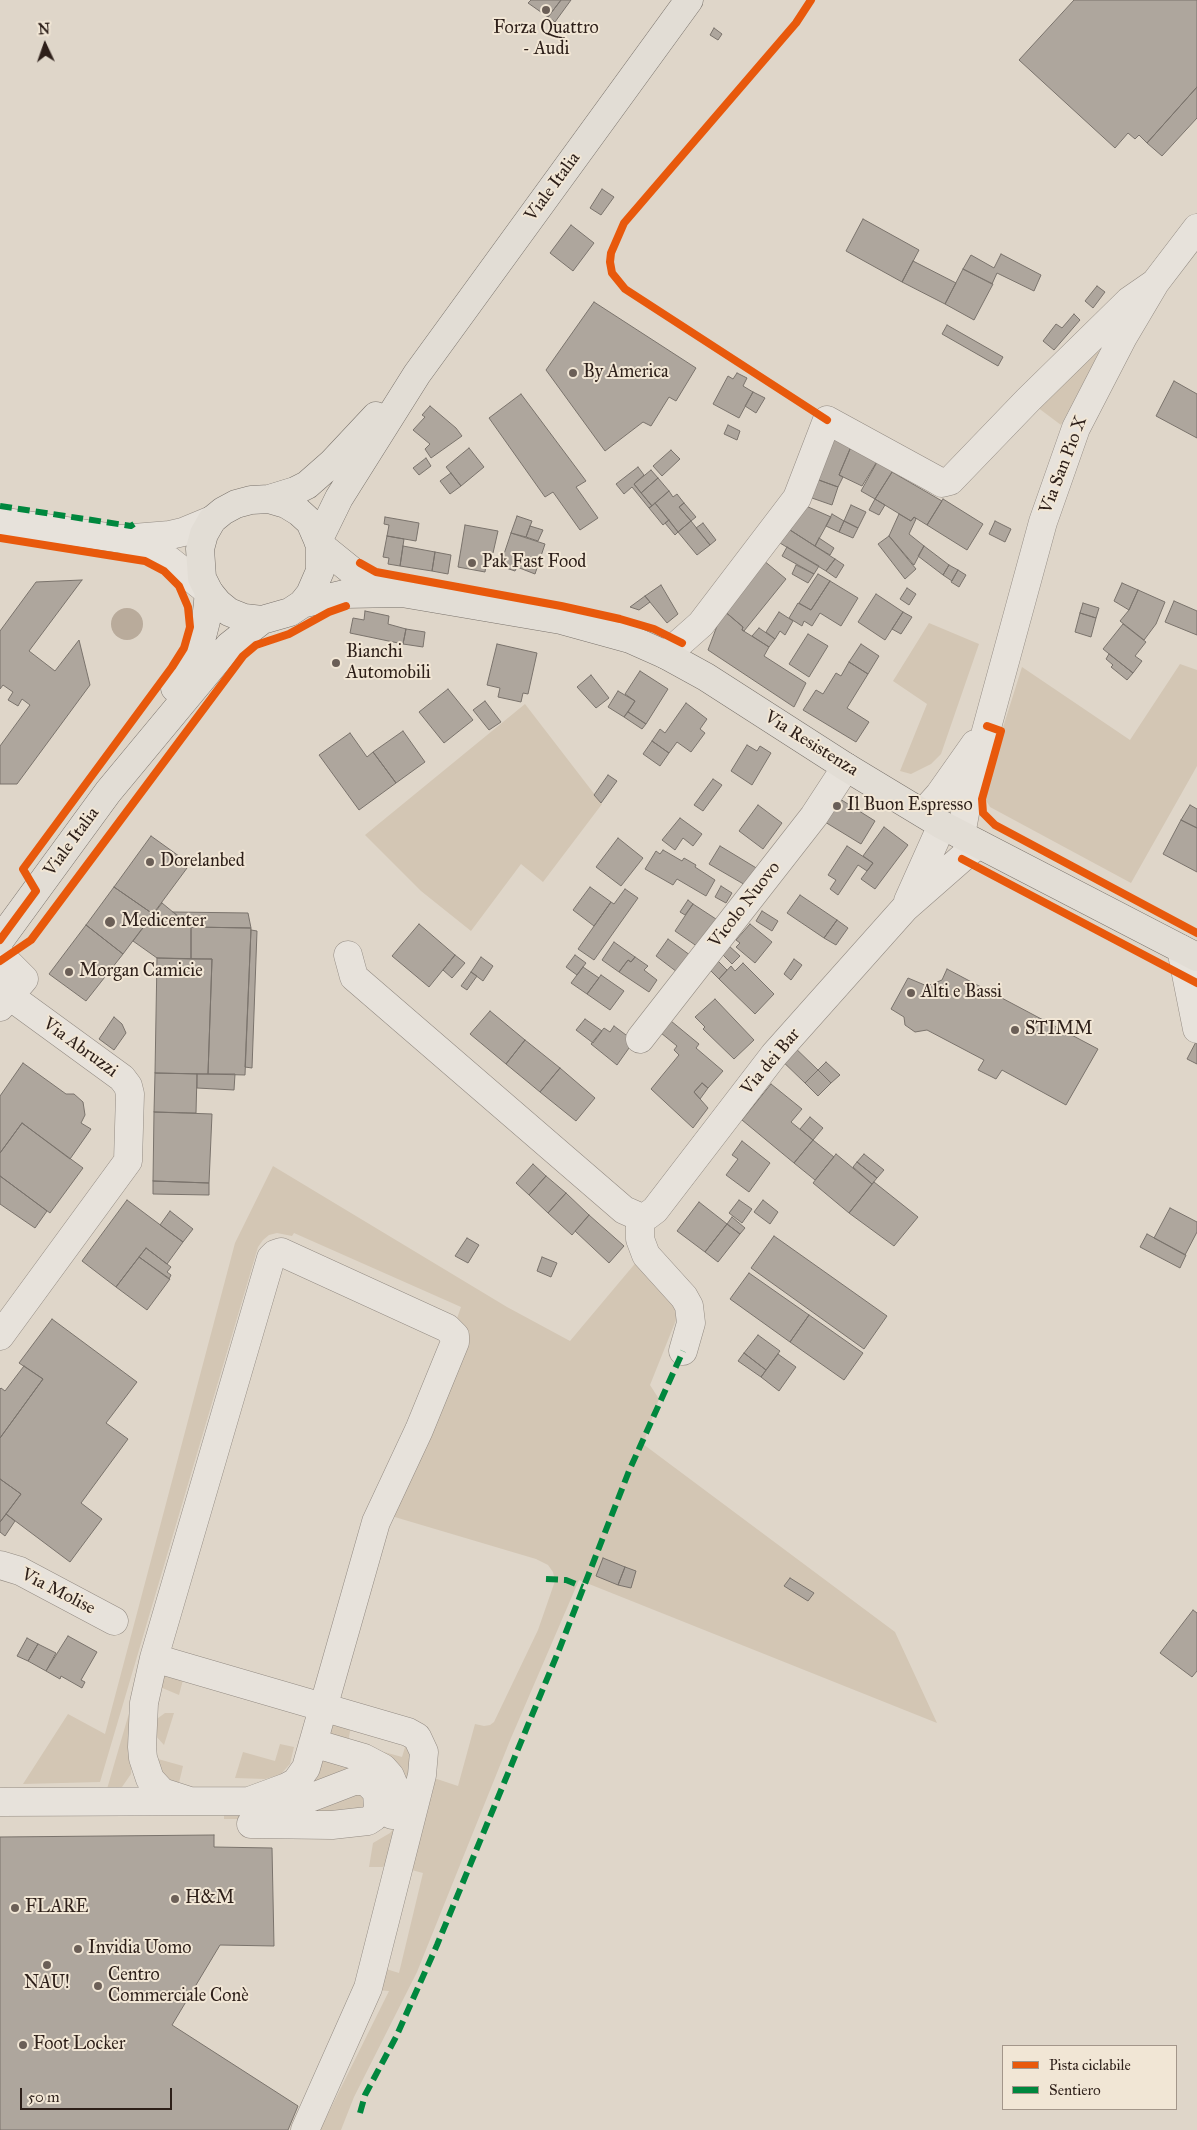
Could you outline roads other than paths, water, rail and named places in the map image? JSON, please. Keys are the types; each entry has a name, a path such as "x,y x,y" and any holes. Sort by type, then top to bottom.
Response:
{"main road":[{"name":"Viale Italia","path":"417,374 689,0"},
{"path":"402,593 344,594 302,604 290,612 262,620 244,618 229,612 218,604 209,592 202,578 200,549 204,534 212,520 223,511 236,504 251,500 270,499 295,491 315,478 417,374"},
{"path":"319,543 339,498 417,374"},
{"path":"270,499 286,504 299,512 310,522 319,543 320,571 316,583 302,604"},
{"path":"319,543 362,578 402,593"},
{"path":"108,792 198,652 206,621 209,592"},
{"name":"Via Resistenza","path":"402,593 524,613 590,627 630,639 666,655 706,677 846,767 951,829 1189,953"},
{"path":"108,792 229,646 262,620"},
{"name":"Viale Italia","path":"0,940 108,792"}],"street":[{"name":"Via San Pio X","path":"951,829 968,797 1042,522 1076,428 1123,337 1155,283 1197,228"},
{"path":"666,655 682,643 700,624 797,498 827,420 935,480 942,483 950,481 1129,301 1155,283"},
{"path":"0,521 121,539 170,535 183,532 212,520"},
{"path":"121,539 165,557 209,592"},
{"name":"Via San Pio X","path":"951,829 940,795 987,726"},
{"name":"Vicolo Nuovo","path":"640,1040 814,816 846,767"},
{"name":"Via dei Bar","path":"905,908 951,829"},
{"name":"Via dei Bar","path":"640,1217 647,1216 655,1210 774,1055 905,908 951,829"},
{"path":"1189,953 1197,1030"},
{"name":"Via Abruzzi","path":"0,955 24,979 3,998 122,1078 128,1086 130,1094 128,1161 0,1336"},
{"path":"348,955 354,977 624,1210 640,1217 640,1239 646,1255 684,1297 689,1306 691,1323 683,1351"},
{"path":"107,1802 124,1794 133,1787 139,1777 143,1758 142,1730 144,1703 154,1658 270,1258 281,1252 447,1328 455,1336 456,1342 376,1522 306,1768 296,1782 276,1792 251,1820"},
{"name":"Via Molise","path":"0,1565 20,1571 114,1622"},
{"path":"154,1658 408,1732 417,1737 424,1752 424,1763 368,1988 305,2130"},
{"path":"143,1758 150,1779 162,1792 251,1820 362,1836 382,1829 390,1820 396,1799 395,1788 390,1776 383,1768 364,1758 313,1743"},
{"path":"0,1802 190,1801"}],"place":[{"name":"Forza Quattro - Audi","path":"546,10"},
{"name":"By America","path":"573,373"},
{"name":"Pak Fast Food","path":"472,563"},
{"name":"Bianchi Automobili","path":"336,663"},
{"name":"Il Buon Espresso","path":"837,806"},
{"name":"Dorelanbed","path":"150,862"},
{"name":"Medicenter","path":"110,922"},
{"name":"Morgan Camicie","path":"69,972"},
{"name":"Alti e Bassi","path":"911,993"},
{"name":"STIMM","path":"1015,1030"},
{"name":"H&M","path":"175,1899"},
{"name":"FLARE","path":"15,1908"},
{"name":"Invidia Uomo","path":"78,1949"},
{"name":"NAU!","path":"47,1965"},
{"name":"Centro Commerciale Conè","path":"98,1986"},
{"name":"Foot Locker","path":"23,2045"}]}
